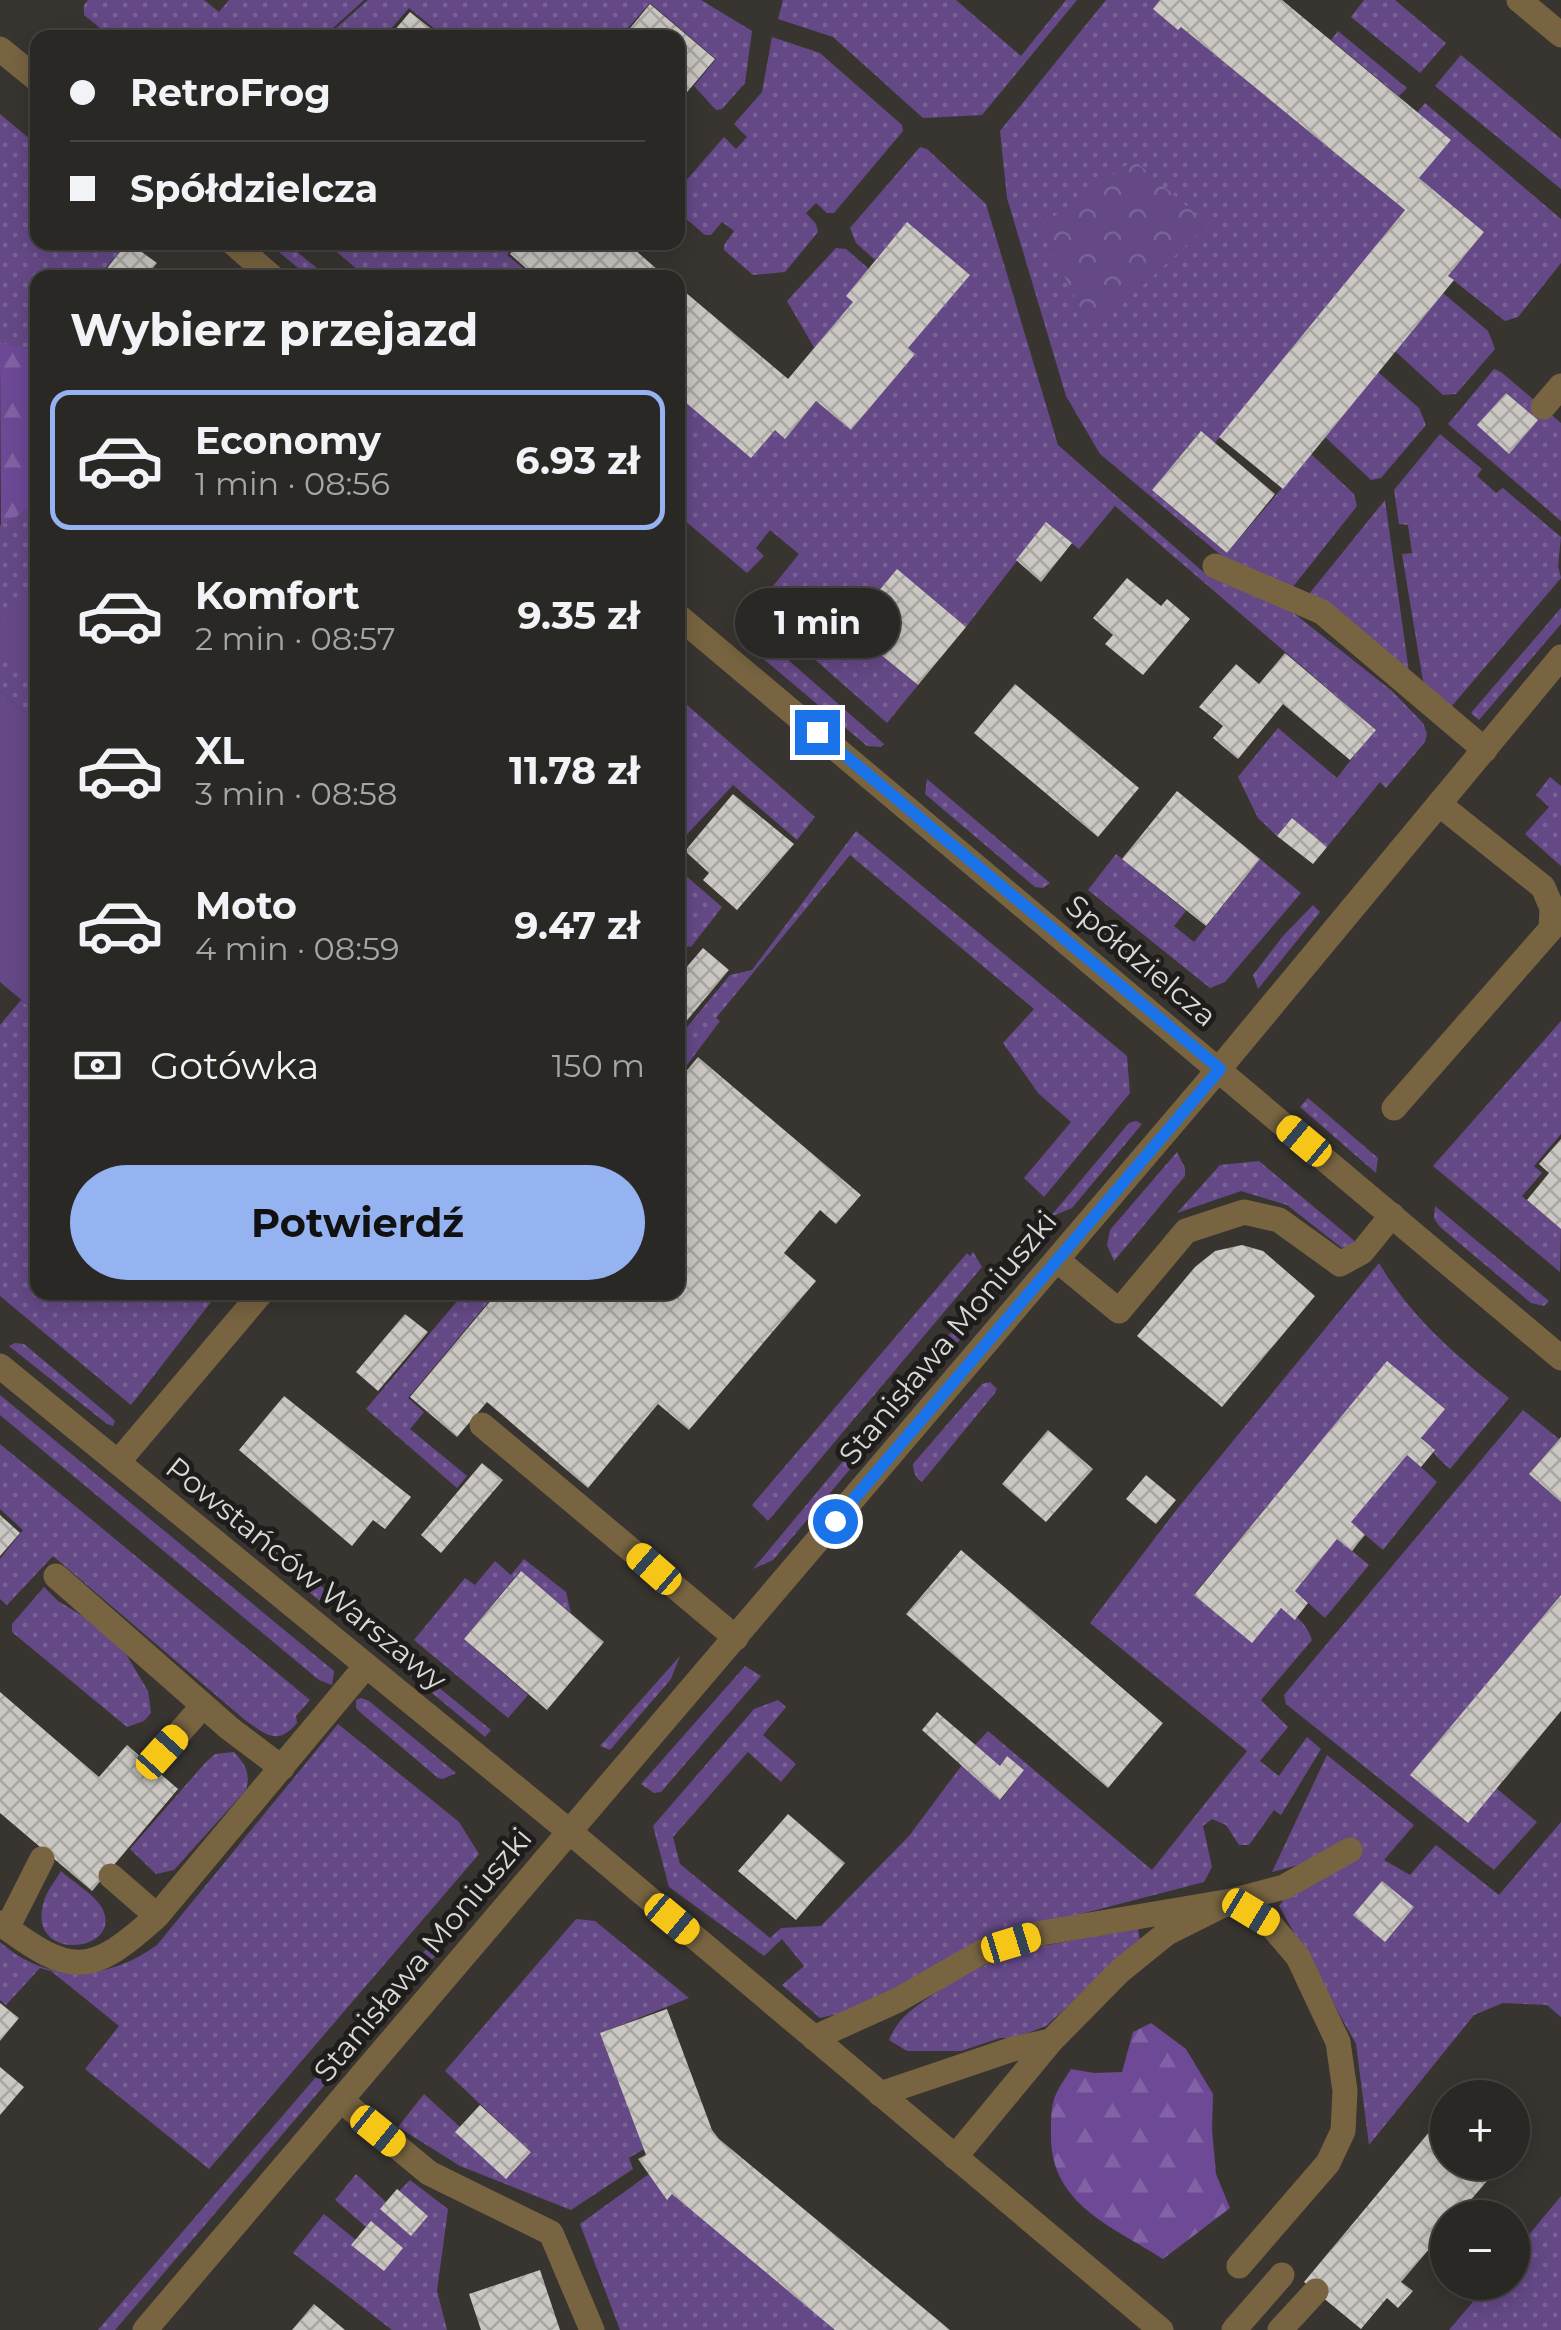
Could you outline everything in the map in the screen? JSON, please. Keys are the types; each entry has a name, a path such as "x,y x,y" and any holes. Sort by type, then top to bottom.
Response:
{"street":[{"path":"1519,0 1561,35"},
{"path":"0,49 30,73"},
{"path":"241,250 264,270"},
{"path":"1543,407 1561,386"},
{"path":"1214,566 1322,612 1484,750"},
{"name":"Spółdzielcza","path":"685,622 1561,1358"},
{"name":"Stanisława Moniuszki","path":"145,2330 1220,1069 1561,657"},
{"path":"1394,1108 1551,929 1552,908 1543,886 1439,804"},
{"path":"1057,1260 1120,1310 1186,1231 1244,1212 1279,1220 1340,1264 1362,1252 1392,1215"},
{"path":"118,1462 255,1300"},
{"name":"Powstańców Warszawy","path":"0,1366 570,1832 1161,2330"},
{"path":"482,1425 736,1638"},
{"path":"56,1576 203,1706 282,1768"},
{"path":"42,1860 4,1925 35,1950 54,1958 82,1963 118,1951 156,1916 366,1666"},
{"path":"162,1752 203,1706"},
{"path":"814,2038 898,2000 980,1953 1042,1933 1232,1901 1284,1886 1350,1850"},
{"path":"111,1876 156,1916"},
{"path":"955,2157 1051,2041 1120,1970 1167,1933 1232,1901"},
{"path":"1232,1901 1270,1924 1298,1957 1338,2042 1346,2091 1343,2131 1328,2163 1239,2266"},
{"path":"880,2094 1014,2049 1051,2041"},
{"path":"342,2101 429,2173 551,2234 592,2330"},
{"path":"1234,2330 1282,2275"},
{"path":"1280,2330 1316,2291"}],"green space":[{"path":"88,0 204,0 219,12 229,0 364,0 331,30 102,30 84,15"},
{"path":"368,0 701,0 752,31 745,83 722,109 716,110 694,86 716,59 650,3 626,30 436,30 409,8 390,30 334,30"},
{"path":"783,0 956,0 1021,56 1066,0 1077,0 982,115 923,118 833,37 778,19"},
{"path":"1106,0 1160,0 1154,9 1178,30 1181,27 1405,210 1215,443 1200,432 1152,490 1227,553 1311,454 1354,494 1357,506 1292,588 1222,556 1100,454 1066,396 1007,198 1000,131"},
{"path":"1364,0 1395,0 1446,43 1420,73 1351,17"},
{"path":"1338,31 1407,88 1399,96 1331,40"},
{"path":"772,37 820,53 902,125 903,131 834,213 827,213 816,203 806,213 818,232 785,272 753,275 724,250 734,231 722,222 711,235 705,235 685,218 685,182 724,137 736,149 747,137 734,124 762,92"},
{"path":"1461,55 1561,139 1561,189 1435,86"},
{"path":"1425,103 1561,219 1561,263 1518,317 1505,321 1448,276 1484,232 1419,178 1451,140 1417,113"},
{"path":"0,114 30,139 30,250 122,250 103,270 30,270 30,352 0,371"},
{"path":"920,147 927,149 986,204 1058,445 1209,577 1291,611 1392,691 1423,723 1425,742 1386,788 1380,782 1327,847 1292,818 1277,836 1258,818 1238,777 1278,728 1337,778 1375,729 1115,506 1079,549 1046,523 966,627 897,570 849,628 918,685 887,723 779,628 769,591 799,554 770,530 756,548 764,556 747,573 685,521 685,401 751,456 775,428 785,438 816,401 852,429 913,355 907,349 908,224 875,260 856,243 850,228"},
{"path":"1134,160 1208,225 1093,332 1039,227"},
{"path":"836,248 846,249 869,269 854,302 815,349 787,301"},
{"path":"276,250 295,250 319,270 301,270"},
{"path":"334,250 511,250 507,255 525,270 358,270"},
{"path":"1443,293 1488,331 1495,349 1456,394 1443,395 1395,351"},
{"path":"0,342 30,351 30,505 1,525"},
{"path":"1494,369 1561,423 1561,521 1448,424"},
{"path":"1378,372 1419,408 1426,425 1381,478 1371,480 1325,437"},
{"path":"1440,434 1482,469 1477,476 1496,493 1503,488 1561,537 1561,578 1451,707 1423,681 1402,554 1412,553 1408,525 1399,524 1394,490"},
{"path":"1385,500 1409,672 1309,594"},
{"path":"30,505 30,717 0,691 0,525"},
{"path":"30,592 30,676 0,651 0,628"},
{"path":"1561,608 1561,624 1479,720 1471,713"},
{"path":"762,637 884,744 867,746 742,641"},
{"path":"0,691 30,717 30,1007 0,982"},
{"path":"685,703 815,817 797,840 733,785 685,836"},
{"path":"1550,777 1561,786 1561,866 1525,834 1549,807 1536,795"},
{"path":"927,779 1050,883 1043,888 1035,887 925,794"},
{"path":"856,831 1127,1056 1130,1093 1044,1197 1024,1178 1071,1122 1038,1093 1003,1043 1034,1009 850,855 716,1018 720,1021 685,1068 685,1030 730,975 752,970"},
{"path":"1116,854 1186,911 1174,926 1194,942 1260,859 1301,893 1225,982 1210,988 1088,890"},
{"path":"685,875 722,907 691,947 685,946"},
{"path":"1076,905 1165,979 1167,991 1164,994 1072,918"},
{"path":"1313,905 1320,912 1258,989 1253,975"},
{"path":"21,1000 30,1007 30,1300 213,1300 131,1405 0,1296 0,1025"},
{"path":"1561,1021 1561,1134 1534,1166 1542,1173 1522,1196 1561,1229 1560,1272 1433,1166"},
{"path":"1308,1098 1378,1158 1376,1173 1300,1107"},
{"path":"1129,1123 1142,1124 1072,1208 1050,1217"},
{"path":"1177,1152 1185,1176 1114,1261 1107,1245 1110,1230"},
{"path":"1259,1161 1357,1243 1342,1248 1287,1205 1241,1191 1177,1213 1220,1165"},
{"path":"1435,1206 1549,1301 1544,1306 1531,1303 1440,1227 1434,1218"},
{"path":"973,1252 982,1267 768,1521 752,1505 967,1253 970,1256"},
{"path":"1379,1263 1421,1320 1509,1398 1450,1469 1420,1433 1387,1362 1194,1594 1279,1608 1305,1625 1312,1640 1261,1700 1288,1727 1260,1761 1279,1776 1307,1737 1321,1749 1281,1815 1274,1810 1249,1845 1239,1845 1226,1825 1212,1819 1203,1826 1212,1867 1204,1882 1023,1929 863,2008 820,2018 782,1985 804,1966 782,1939 764,1956 669,1887 653,1826 754,1709 778,1700 786,1707 763,1735 796,1764 781,1782 748,1752 673,1837 680,1864 770,1938 781,1928 821,1926 909,1836 962,1765 1001,1800 1024,1770 1007,1756 1000,1766 975,1745 988,1731 1152,1870 1247,1751 1090,1623 1178,1508"},
{"path":"1004,1268 1000,1291 911,1399 900,1404 896,1399"},
{"path":"458,1300 490,1300 408,1398 424,1412 410,1429 467,1476 457,1488 366,1409"},
{"path":"24,1344 110,1416 115,1421 113,1426 9,1346"},
{"path":"990,1382 997,1389 995,1393 920,1481 913,1464 982,1384"},
{"path":"0,1395 334,1671 332,1685 319,1680 0,1415"},
{"path":"1523,1410 1559,1439 1529,1474 1561,1502 1561,1595 1411,1775 1467,1823 1496,1788 1537,1822 1494,1870 1286,1704 1284,1695"},
{"path":"873,1425 880,1434 773,1560 753,1569"},
{"path":"0,1444 310,1700 296,1716 297,1723 278,1736 252,1725 53,1556 7,1605 0,1599 0,1559 23,1530 0,1509"},
{"path":"1407,1454 1437,1482 1383,1550 1350,1522"},
{"path":"198,1492 206,1493 327,1591 330,1599 325,1605 194,1497"},
{"path":"1337,1538 1369,1565 1325,1618 1295,1591"},
{"path":"524,1559 566,1592 571,1613 520,1571 464,1639 528,1695 508,1718 414,1640 465,1578 475,1585 495,1561 511,1575"},
{"path":"44,1587 58,1601 96,1624 126,1654 148,1691 151,1713 144,1721 127,1727 12,1632 12,1624"},
{"path":"384,1643 491,1730 485,1737 379,1649"},
{"path":"680,1656 671,1679 610,1750 600,1746"},
{"path":"745,1666 761,1676 661,1792 654,1793 641,1784"},
{"path":"361,1698 456,1773 438,1778 356,1708 356,1700"},
{"path":"338,1724 459,1822 479,1854 209,2169 85,2069 119,2026 51,1971 40,1968 6,2005 0,2000 0,1942 37,1965 78,1973 118,1966 157,1945"},
{"path":"234,1752 246,1769 246,1790 174,1870 156,1874 130,1849 205,1763 215,1754"},
{"path":"1327,1755 1414,1825 1384,1860 1410,1875 1436,1845 1499,1895 1561,1822 1561,2017 1547,2005 1503,2003 1474,2015 1369,2145 1356,2044 1279,1906 1310,1862 1272,1872"},
{"path":"61,1871 102,1908 105,1923 100,1935 88,1942 74,1945 47,1934 42,1919 46,1895"},
{"path":"482,1888 488,1894 115,2330 98,2330 477,1890"},
{"path":"576,1919 595,1921 689,1998 601,2033 644,2149 629,2158 633,2169 571,2210 460,2166 398,2127 424,2094 507,2178 531,2152 445,2071"},
{"path":"1138,1929 1140,1941 1046,2026 961,2051 907,2051 889,2040 912,2010 979,1968 1030,1950"},
{"path":"1151,2023 1186,2049 1213,2094 1216,2174 1230,2208 1163,2259 1105,2223 1072,2195 1060,2178 1051,2133 1054,2099 1071,2069 1122,2072 1133,2032"},
{"path":"356,2174 386,2202 381,2208 428,2216 399,2191 410,2180 448,2209 437,2291 447,2330 392,2330 293,2253 324,2214 356,2240 352,2245 384,2271 366,2227 335,2200"},
{"path":"649,2174 836,2330 620,2330 580,2224"},
{"path":"1561,2196 1561,2330 1449,2330 1475,2300 1530,2300 1530,2233"}],"building":[{"path":"1160,0 1282,0 1451,140 1419,178 1484,232 1448,276 1454,280 1283,489 1219,437 1405,210 1181,27 1178,30 1153,9"},
{"path":"650,4 681,30 629,30"},
{"path":"410,12 433,30 395,30"},
{"path":"685,34 715,59 685,95"},
{"path":"907,222 970,275 908,348 915,354 851,430 816,401 785,439 775,430 751,458 685,402 685,292 788,379 853,302 846,296"},
{"path":"122,250 139,250 157,263 151,270 105,270"},
{"path":"513,250 635,250 658,270 528,270 510,254"},
{"path":"1506,393 1538,420 1509,454 1477,425"},
{"path":"1201,431 1275,494 1227,553 1152,490"},
{"path":"1046,522 1072,543 1041,582 1016,560"},
{"path":"897,569 966,627 918,685 848,628"},
{"path":"1127,578 1161,606 1167,599 1190,619 1143,675 1105,644 1113,635 1093,618"},
{"path":"1285,653 1376,730 1350,760 1283,704 1238,759 1213,738 1223,726 1199,707 1236,664 1259,684"},
{"path":"1015,684 1139,788 1098,837 974,733"},
{"path":"1177,791 1260,859 1206,926 1122,859"},
{"path":"733,794 794,844 737,910 703,880 709,873 685,851"},
{"path":"1292,818 1327,847 1313,864 1277,836"},
{"path":"703,948 729,970 685,1023 685,969"},
{"path":"698,1057 861,1195 836,1224 820,1210 784,1253 816,1281 689,1430 658,1404 588,1488 487,1402 457,1437 410,1397 491,1300 685,1300 685,1073"},
{"path":"1561,1139 1561,1229 1527,1200 1549,1173 1539,1164"},
{"path":"1242,1245 1263,1251 1315,1296 1222,1407 1137,1336 1195,1267 1215,1251"},
{"path":"405,1314 428,1332 378,1391 356,1372"},
{"path":"1387,1361 1445,1409 1421,1438 1435,1450 1421,1467 1407,1455 1351,1522 1365,1535 1352,1551 1337,1539 1295,1591 1308,1603 1295,1620 1281,1608 1252,1643 1194,1595"},
{"path":"284,1396 411,1497 385,1529 373,1520 352,1546 239,1450"},
{"path":"1048,1430 1093,1469 1046,1522 1002,1484"},
{"path":"1561,1437 1561,1502 1529,1474"},
{"path":"482,1463 503,1480 441,1553 421,1535"},
{"path":"1146,1475 1176,1500 1156,1524 1126,1499"},
{"path":"0,1515 20,1533 0,1556"},
{"path":"961,1550 1163,1723 1108,1788 906,1614"},
{"path":"521,1571 604,1642 547,1710 464,1639"},
{"path":"1561,1595 1561,1711 1468,1823 1410,1775"},
{"path":"0,1692 99,1777 127,1745 178,1789 92,1891 0,1813"},
{"path":"937,1712 1000,1766 1007,1756 1024,1770 1000,1800 922,1730"},
{"path":"788,1814 845,1863 796,1920 738,1871"},
{"path":"1382,1881 1414,1907 1385,1942 1353,1915"},
{"path":"0,2003 19,2018 0,2041"},
{"path":"667,2009 712,2130 719,2139 950,2330 835,2330 672,2194 667,2200 638,2159 646,2155 600,2033"},
{"path":"0,2067 24,2087 0,2115"},
{"path":"480,2105 531,2152 506,2179 455,2132"},
{"path":"1430,2131 1430,2180 1488,2180 1471,2200 1430,2200 1430,2248 1401,2282 1413,2291 1398,2308 1387,2298 1361,2329 1304,2282"},
{"path":"397,2189 428,2216 411,2236 380,2209"},
{"path":"371,2221 403,2248 384,2271 351,2245"},
{"path":"540,2270 560,2330 481,2330 469,2294"},
{"path":"314,2304 345,2330 292,2330"}],"route":[{"path":"817,732 1220,1069 835,1521"}]}
